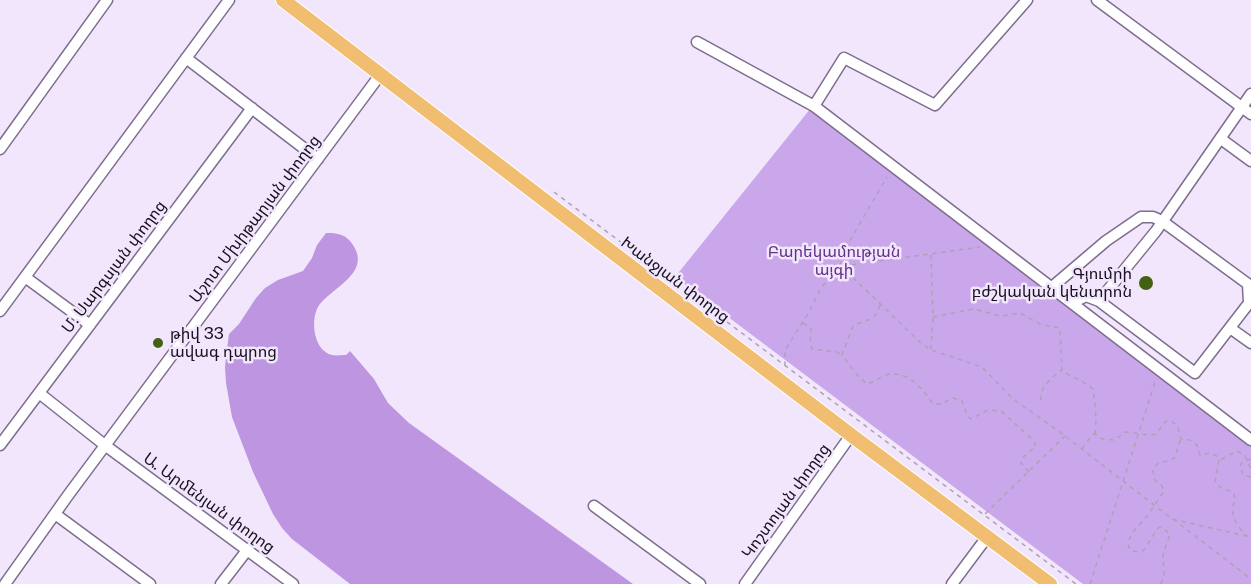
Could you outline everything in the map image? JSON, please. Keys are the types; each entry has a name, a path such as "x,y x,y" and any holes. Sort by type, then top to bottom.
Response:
{"main road":[{"name":"Խանջյան փողոց","path":"283,0 851,435 1050,584"}],"street":[{"path":"0,149 107,0"},
{"path":"0,311 229,0"},
{"path":"814,106 844,58 935,105 1027,0"},
{"path":"1097,0 1246,111"},
{"path":"697,42 814,106 1251,440"},
{"path":"186,58 318,159"},
{"name":"Աշոտ Մխիթարյան փողոց","path":"5,584 380,75"},
{"path":"1099,301 1162,221 1221,139 1246,111 1251,94"},
{"name":"Մ. Սարգսյան փողոց","path":"0,445 252,108"},
{"path":"1221,139 1251,161"},
{"path":"1052,287 1106,241 1141,217 1153,217 1162,221 1248,284 1249,303 1195,373 1099,301 1086,296 1072,303"},
{"path":"25,277 90,325"},
{"path":"1230,328 1251,343"},
{"name":"Ա. Արմենյան փողոց","path":"39,393 106,446 293,584"},
{"name":"Կոշտոյան փողոց","path":"745,584 851,435"},
{"path":"594,507 700,584"},
{"path":"55,514 150,584"},
{"path":"951,584 987,537"},
{"path":"221,584 248,549"}],"path":[{"path":"778,379 786,366 785,350 821,288 840,265 860,222 894,166"},
{"path":"548,187 1076,584"},
{"path":"840,265 980,247"},
{"path":"931,254 933,317 931,350"},
{"path":"840,265 922,344 931,350 982,367 1012,398 1251,579"},
{"path":"843,355 853,326 872,319 877,315 880,305"},
{"path":"933,317 974,309 1001,316 1020,313 1040,324 1055,326 1061,331 1061,370 1072,379 1093,388 1097,419 1095,434 1082,449"},
{"path":"802,323 811,328 812,349 837,352 843,355 852,370 867,384 888,374 898,375 922,389 933,404 941,404 953,398 962,401 971,419 988,410 1001,411 1034,441 1036,446 1021,459 1021,463 1029,472"},
{"path":"1041,400 1042,390 1061,370"},
{"path":"1090,584 1156,377"},
{"path":"1095,434 1103,439 1115,440 1125,432 1155,434 1163,423 1169,420 1178,425 1181,439 1176,457 1173,460 1158,463 1153,470 1154,479 1164,490 1132,533 1128,542 1133,552 1143,551 1158,528 1167,530 1170,534 1163,555 1164,575 1161,584"},
{"path":"984,515 1065,436"},
{"path":"1181,439 1195,443 1200,455 1211,453 1220,458 1238,451 1243,453 1251,469"},
{"path":"1220,458 1215,482 1221,488 1233,492 1236,497 1233,507 1238,527 1250,537"},
{"path":"1251,459 1242,462 1241,471 1243,475 1251,477"},
{"path":"1172,519 1250,537"}],"green space":[{"name":"Բարեկամության այգի","path":"811,108 1251,446 1251,584 1083,584 675,277"}],"shaded area":[{"path":"326,233 348,238 357,255 357,264 347,280 318,307 314,327 321,348 334,355 346,355 350,351 374,379 388,403 409,423 633,584 350,584 292,539 282,528 253,472 232,417 225,367 229,334 265,288 278,280 303,271"}],"place":[{"name":"Գյումրի բժշկական կենտրոն","path":"1146,283"},
{"name":"թիվ 33 ավագ դպրոց","path":"158,343"}]}
